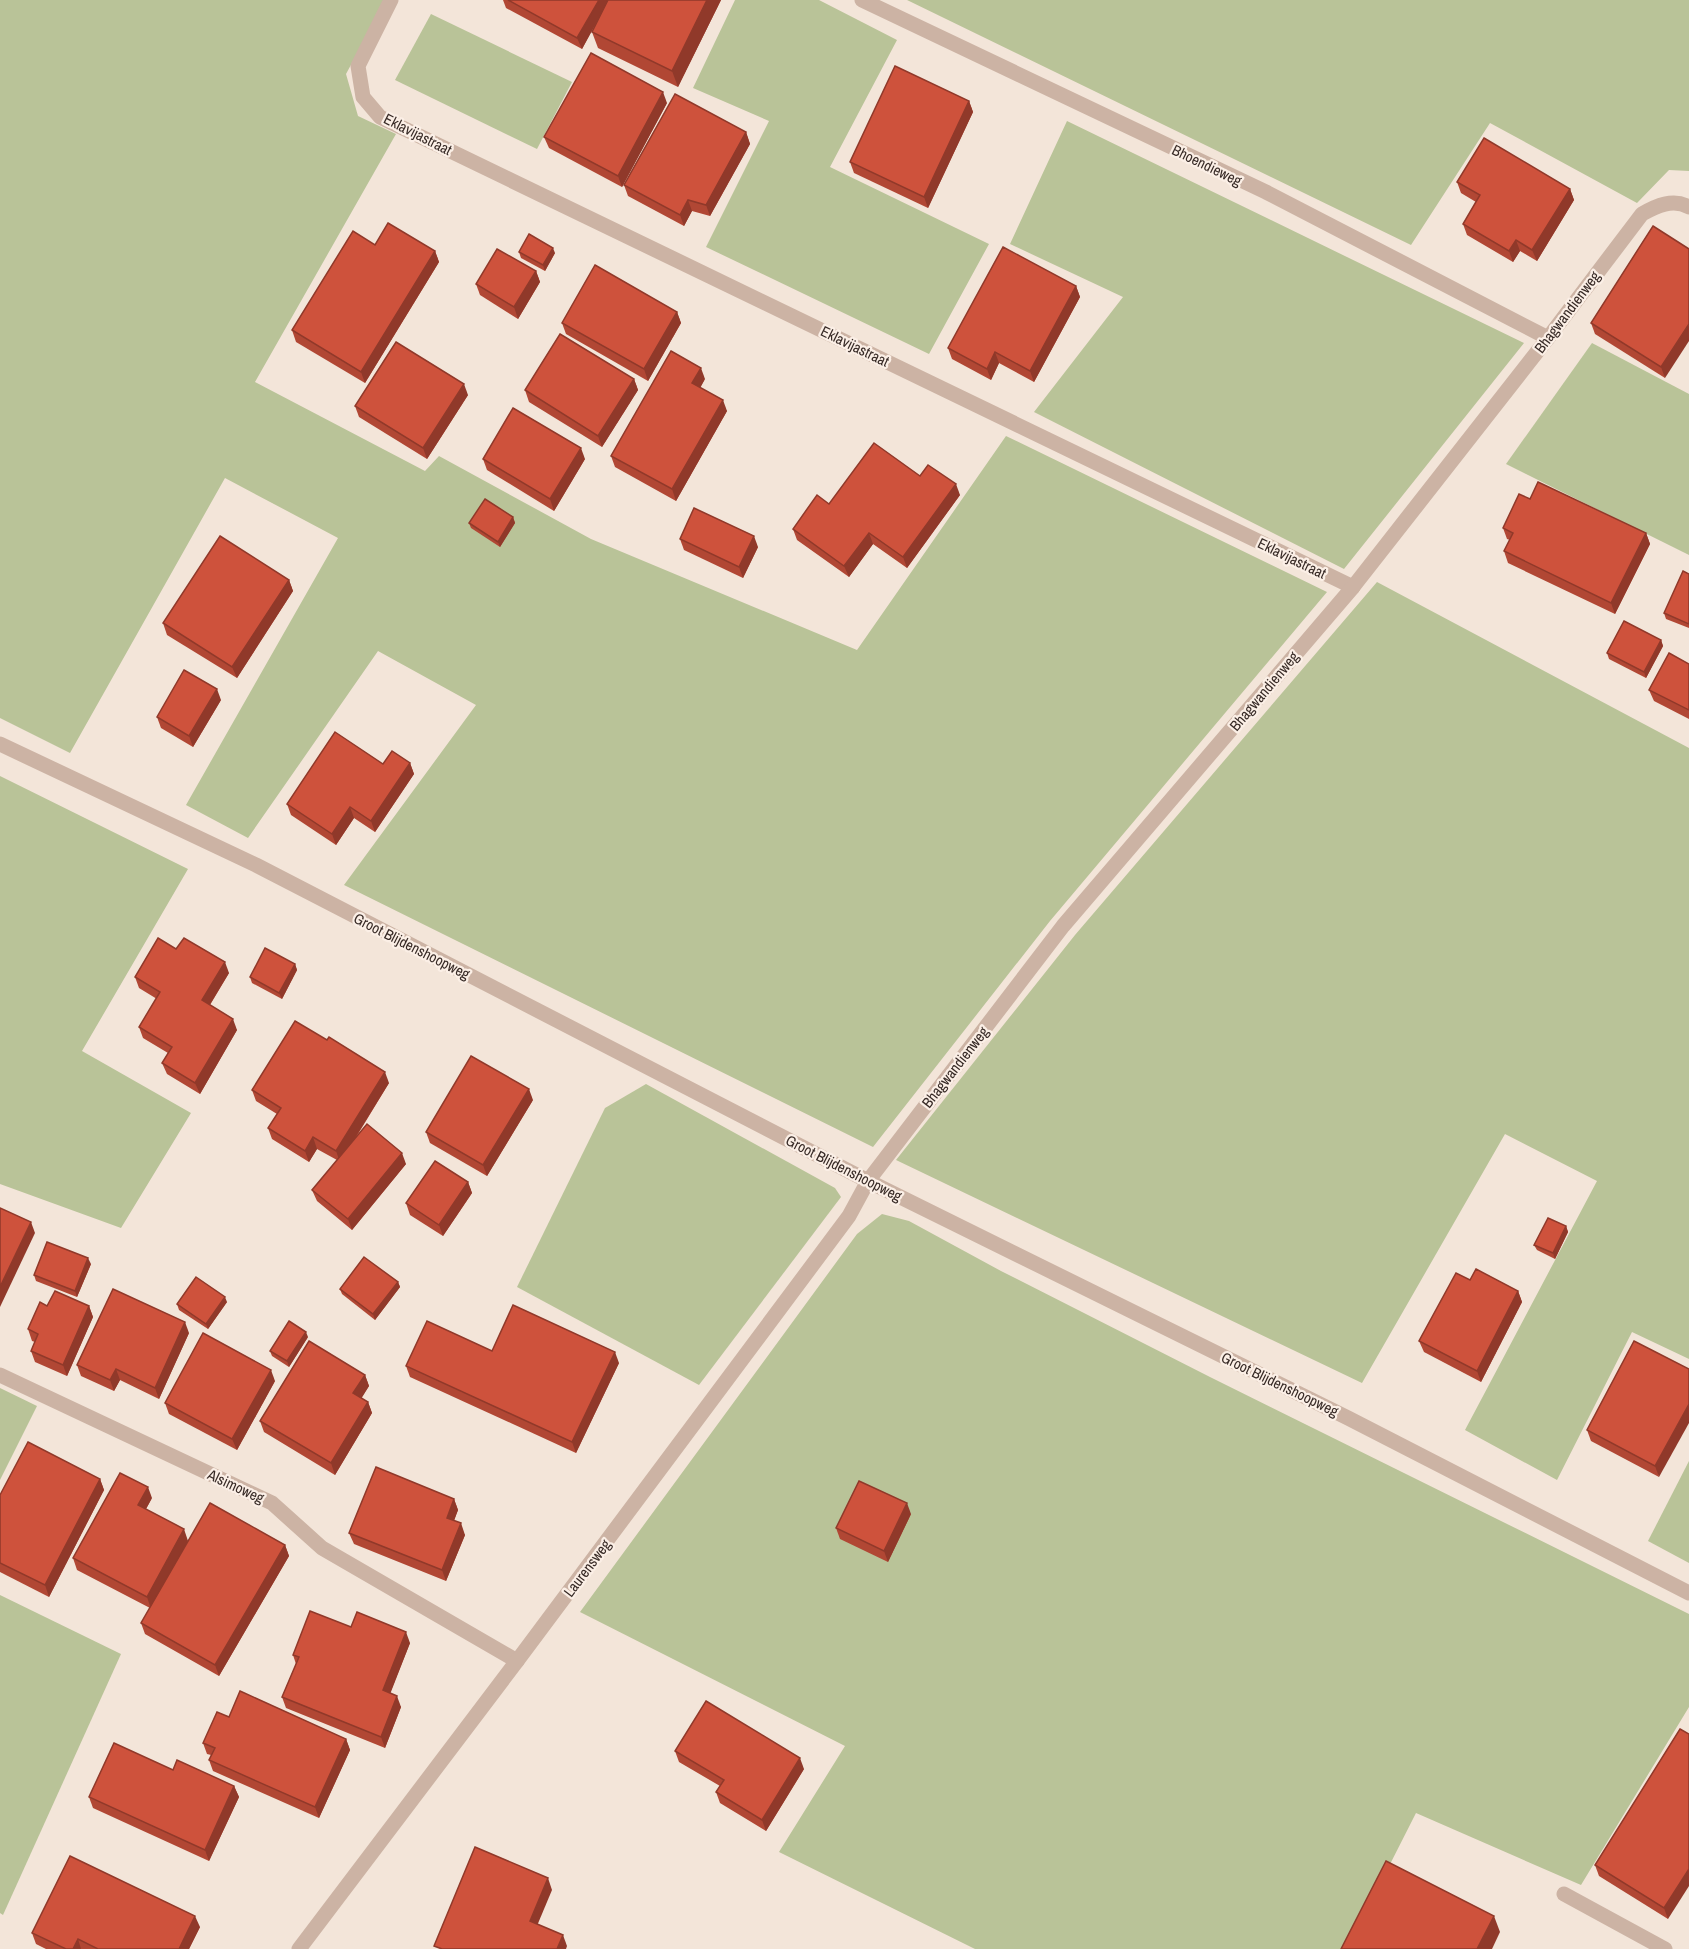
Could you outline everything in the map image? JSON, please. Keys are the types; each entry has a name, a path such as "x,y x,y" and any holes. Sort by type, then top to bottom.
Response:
{"street":[{"name":"Eklavijastraat","path":"391,0 357,66 363,97 380,117 1353,587"},
{"name":"Bhoendieweg","path":"862,0 1266,192 1548,338"},
{"name":"Bhagwandienweg","path":"868,1181 1063,926 1353,587 1642,214 1660,204 1683,204 1689,207"},
{"name":"Groot Blijdenshoopweg","path":"0,744 256,865 868,1181 1348,1418 1689,1593"},
{"name":"Laurensweg","path":"298,1949 518,1661 849,1216 868,1181"},
{"name":"Alsimoweg","path":"0,1375 272,1503 322,1548 518,1661"},
{"path":"1564,1894 1665,1949"}],"green space":[{"path":"0,0 386,0 346,74 358,116 396,134 255,382 425,471 439,456 591,539 857,650 1006,436 1327,592 1050,921 873,1147 344,885 476,705 378,651 248,838 186,805 338,538 225,478 70,753 0,718"},
{"path":"735,0 819,0 897,40 830,167 989,244 929,354 706,247 769,121 693,88"},
{"path":"907,0 1689,0 1689,171 1669,170 1637,203 1490,123 1411,245"},
{"path":"431,14 572,82 537,149 395,80"},
{"path":"1067,121 1524,343 1344,569 1034,412 1123,297 1010,244"},
{"path":"1592,343 1689,394 1689,555 1506,464"},
{"path":"1377,582 1689,748 1689,1359 1632,1332 1557,1480 1465,1430 1597,1181 1505,1134 1362,1383 896,1160 1075,935"},
{"path":"0,776 188,869 82,1051 191,1113 121,1228 0,1184"},
{"path":"646,1084 835,1188 841,1197 699,1385 517,1287 605,1108"},
{"path":"882,1214 909,1221 1001,1271 1210,1377 1689,1614 1689,1707 1581,1885 1416,1813 1347,1949 975,1949 779,1852 845,1746 580,1612 857,1234"},
{"path":"0,1388 37,1406 0,1480"},
{"path":"1689,1461 1689,1563 1648,1541"},
{"path":"0,1595 121,1654 3,1915 0,1913"}],"building":[{"path":"508,0 599,0 577,38"},
{"path":"608,0 707,0 672,71 592,32"},
{"path":"591,53 663,92 618,176 544,137"},
{"path":"895,66 969,101 924,197 850,162"},
{"path":"675,94 746,132 706,205 688,200 680,215 624,185"},
{"path":"1484,138 1570,189 1532,250 1516,240 1509,251 1463,224 1480,195 1457,182"},
{"path":"388,223 435,251 361,372 292,330 353,231 375,245"},
{"path":"1653,226 1689,249 1689,324 1661,367 1591,323"},
{"path":"529,234 553,248 543,265 519,252"},
{"path":"1003,247 1076,286 1030,371 995,352 987,369 948,348"},
{"path":"497,249 536,271 514,307 476,284"},
{"path":"595,265 677,312 644,369 562,323"},
{"path":"560,334 634,379 598,436 525,390"},
{"path":"396,342 464,384 423,448 355,406"},
{"path":"671,351 701,368 692,383 723,400 672,489 611,456"},
{"path":"513,408 581,448 550,499 483,459"},
{"path":"874,443 920,476 928,465 956,484 903,557 869,533 844,566 793,529 817,495 829,504"},
{"path":"1538,482 1646,533 1611,603 1504,551 1513,533 1503,528 1519,494 1530,499"},
{"path":"485,499 513,517 498,542 469,523"},
{"path":"694,508 754,536 739,567 680,539"},
{"path":"220,536 289,580 232,667 163,623"},
{"path":"1683,571 1689,574 1689,624 1664,613"},
{"path":"1624,621 1661,640 1644,672 1607,653"},
{"path":"1669,653 1689,664 1689,710 1649,690"},
{"path":"184,670 217,689 189,736 157,717"},
{"path":"335,732 383,764 392,751 410,763 371,821 350,807 332,834 287,804"},
{"path":"158,938 176,949 184,938 225,962 202,1000 233,1019 195,1083 162,1063 172,1047 139,1027 160,992 135,977"},
{"path":"265,948 295,964 279,993 250,977"},
{"path":"295,1021 327,1040 329,1037 385,1072 336,1151 313,1137 305,1151 268,1128 281,1108 252,1090"},
{"path":"471,1056 529,1089 483,1165 426,1132"},
{"path":"367,1124 402,1153 348,1219 312,1190"},
{"path":"435,1161 468,1182 439,1225 406,1203"},
{"path":"0,1208 31,1222 0,1287"},
{"path":"1548,1218 1566,1226 1553,1253 1534,1245"},
{"path":"47,1242 88,1258 75,1291 34,1275"},
{"path":"364,1257 398,1282 373,1314 340,1289"},
{"path":"1476,1269 1518,1291 1477,1371 1419,1341 1456,1273 1470,1280"},
{"path":"196,1277 225,1297 206,1324 177,1304"},
{"path":"113,1289 185,1322 155,1388 116,1369 110,1380 77,1365"},
{"path":"55,1291 89,1306 63,1365 31,1351 38,1334 28,1329 40,1302 47,1306"},
{"path":"513,1305 615,1352 572,1442 406,1366 427,1321 492,1351"},
{"path":"289,1321 306,1332 287,1361 270,1351"},
{"path":"203,1333 271,1370 232,1439 165,1403"},
{"path":"309,1341 365,1375 353,1393 368,1402 331,1463 260,1421"},
{"path":"1634,1341 1689,1369 1689,1404 1655,1466 1587,1430"},
{"path":"28,1442 100,1479 45,1585 0,1563 0,1495"},
{"path":"376,1467 454,1499 447,1518 461,1523 442,1570 349,1533"},
{"path":"120,1473 148,1487 138,1505 184,1529 147,1597 73,1558"},
{"path":"859,1481 907,1503 884,1551 836,1528"},
{"path":"210,1503 285,1545 215,1665 141,1623"},
{"path":"310,1611 351,1627 357,1612 406,1632 383,1690 397,1696 381,1737 282,1697 299,1657 293,1655"},
{"path":"240,1691 346,1739 315,1807 209,1760 215,1748 203,1743 217,1712 229,1717"},
{"path":"706,1701 800,1758 762,1820 716,1792 724,1780 675,1751"},
{"path":"1680,1729 1689,1734 1689,1869 1664,1908 1595,1865"},
{"path":"114,1743 173,1770 177,1760 234,1786 205,1850 89,1797"},
{"path":"475,1847 548,1878 530,1921 563,1935 557,1949 442,1949 434,1946"},
{"path":"70,1856 195,1916 179,1949 98,1949 78,1939 73,1949 66,1949 32,1933"},
{"path":"1386,1861 1494,1916 1477,1949 1341,1949"}]}
